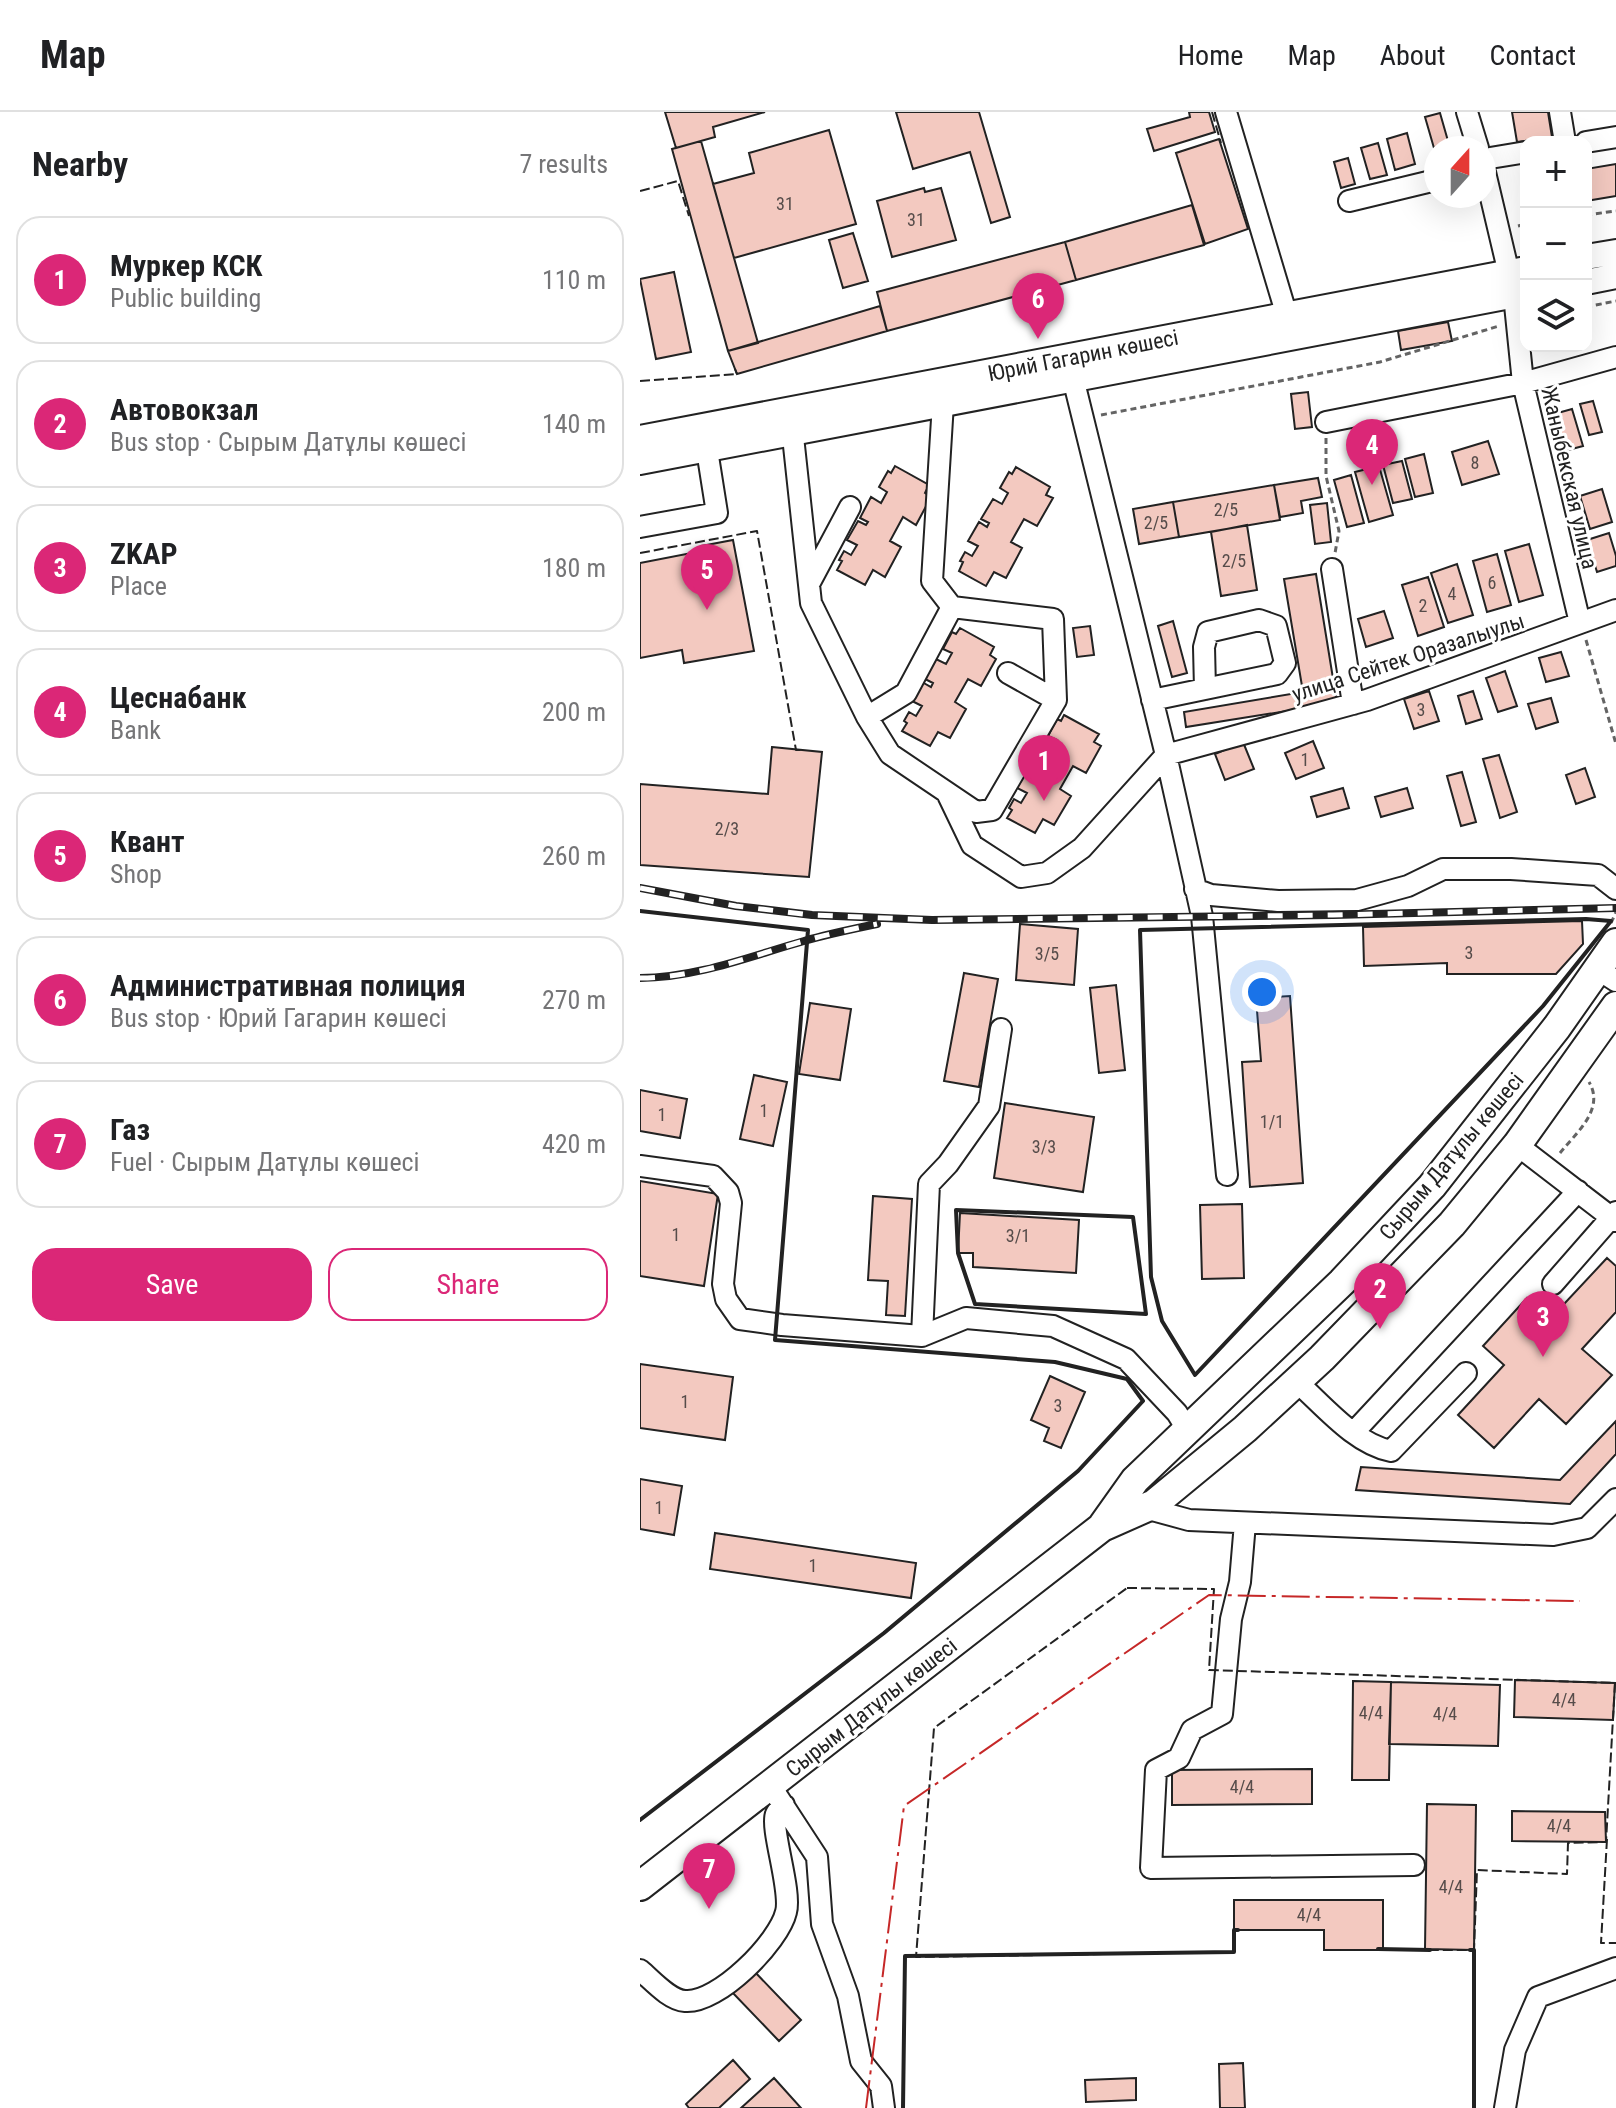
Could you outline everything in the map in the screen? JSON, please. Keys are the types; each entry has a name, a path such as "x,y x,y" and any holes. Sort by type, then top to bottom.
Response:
{"highway":[{"name":"Сырым Датұлы көшесі","path":"640,1886 777,1795 1102,1527 1135,1480 1342,1282 1432,1186 1557,1027 1607,975 1616,943"},
{"name":"Сырым Датұлы көшесі","path":"1102,1527 1154,1504 1297,1382 1452,1224 1517,1145 1613,1017"},
{"path":"1218,1400 1245,1429"}],"main road":[{"path":"1592,256 1616,252"},
{"path":"1592,281 1616,276"},
{"name":"Юрий Гагарин көшесі","path":"640,438 943,403 1070,368 1287,316 1518,282"},
{"name":"Юрий Гагарин көшесі","path":"640,462 707,450 791,421 1518,282"}],"street":[{"path":"1226,112 1287,316"},
{"path":"1467,112 1474,136"},
{"path":"1560,112 1564,136"},
{"path":"1592,141 1616,137"},
{"path":"1496,157 1520,153"},
{"path":"1349,201 1424,183"},
{"name":"Жаныбекская улица","path":"1496,208 1518,282 1516,320 1523,383 1580,623"},
{"path":"1326,422 1523,383 1616,357"},
{"path":"1070,368 1166,755 1206,940 1227,1175"},
{"path":"791,421 811,603 867,717 890,754 976,812 992,810 1056,700 1053,619 952,607 932,581 943,403"},
{"path":"640,527 717,513 707,450"},
{"path":"809,584 850,507"},
{"path":"1332,569 1353,704"},
{"path":"867,717 906,693 952,607"},
{"name":"улица Сейтек Оразалыулы","path":"1166,755 1353,704 1616,610"},
{"path":"1152,700 1205,689 1277,674 1285,663 1276,626 1259,620 1208,632 1204,647 1205,689"},
{"path":"1008,673 1056,700"},
{"path":"947,793 972,845 1021,877 1047,873 1082,848 1166,755"},
{"path":"1195,889 1211,895 1278,901 1357,900 1408,886 1443,869 1569,871 1598,875 1616,889"},
{"path":"922,1336 929,1184 948,1164 989,1106 1001,1029"},
{"path":"1517,1145 1615,1217 1553,1284"},
{"path":"640,1166 713,1176 728,1192 731,1203 723,1284 726,1299 740,1319 922,1336 966,1318 1053,1326 1126,1359 1177,1413 1187,1429"},
{"path":"1354,1432 1578,1191"},
{"path":"1297,1382 1354,1432 1380,1449 1391,1451 1466,1373"},
{"path":"1145,1508 1189,1520 1553,1535 1587,1528 1616,1499"},
{"path":"1245,1523 1240,1582 1231,1619 1222,1714 1192,1730 1179,1758 1156,1770 1151,1868 1414,1865"},
{"path":"640,1970 670,1996 684,2002 707,1998 737,1976 771,1940 787,1911 775,1819 777,1795"},
{"path":"777,1795 817,1857 822,1924 848,1996 861,2061 881,2086 884,2108"},
{"path":"1505,2108 1515,2050 1538,1997 1616,1968"}],"path":[{"path":"1592,214 1616,211"},
{"path":"1592,306 1616,301"},
{"path":"1082,418 1380,362 1458,341 1516,320"},
{"path":"1326,422 1326,476 1339,531 1332,569"},
{"path":"1580,623 1616,744"},
{"path":"1548,1169 1596,1103 1596,1093 1590,1082 1572,1068"}],"building":[{"path":"665,112 765,112 713,127 715,137 676,148"},
{"path":"896,112 979,112 1010,217 991,223 970,152 913,169"},
{"path":"1189,112 1209,112 1215,132 1154,151 1147,129 1190,117"},
{"path":"1512,112 1548,112 1552,136 1520,136 1520,142 1517,142"},
{"path":"1440,113 1447,136 1430,136 1425,117"},
{"path":"829,130 856,224 734,258 713,184 754,173 749,153"},
{"path":"1407,133 1415,164 1395,170 1387,139"},
{"path":"1219,139 1248,229 1205,244 1176,153"},
{"path":"701,141 758,343 728,351 672,149"},
{"path":"1378,143 1387,175 1370,179 1361,148"},
{"path":"1348,158 1355,184 1341,188 1334,162"},
{"path":"1616,164 1616,196 1592,200 1592,168"},
{"path":"924,188 925,192 941,188 956,240 892,257 877,201"},
{"path":"1192,205 1204,245 1076,280 1065,242"},
{"path":"853,233 868,281 843,288 829,240"},
{"path":"1065,242 1076,280 887,331 877,292"},
{"path":"674,272 691,352 656,359 640,279"},
{"path":"880,306 887,331 737,374 728,351"},
{"path":"1448,322 1452,341 1401,350 1398,331"},
{"path":"1308,392 1312,427 1295,429 1291,394"},
{"path":"1593,401 1602,432 1589,435 1580,404"},
{"path":"1572,409 1583,446 1557,453 1547,416"},
{"path":"1488,441 1499,474 1462,485 1452,452"},
{"path":"1424,454 1433,493 1415,497 1405,459"},
{"path":"1402,461 1412,499 1393,503 1383,465"},
{"path":"895,466 929,485 925,493 931,497 916,525 903,517 890,541 901,547 885,577 873,570 865,585 837,570 842,561 839,560 844,551 851,555 857,545 847,540 858,521 866,525 868,522 860,518 871,497 881,503 887,492 879,487 888,471 891,473"},
{"path":"1379,466 1393,515 1369,522 1355,472"},
{"path":"1016,467 1050,487 1046,495 1053,498 1037,526 1024,519 1011,542 1022,548 1006,578 994,572 986,586 959,571 963,562 960,561 965,552 972,556 978,546 968,541 979,522 987,527 989,523 981,519 993,499 1002,504 1008,493 1000,488 1009,472 1012,474"},
{"path":"1351,475 1364,523 1347,527 1334,480"},
{"path":"1318,478 1322,497 1301,501 1303,513 1280,517 1274,485"},
{"path":"1274,485 1280,520 1179,537 1173,502"},
{"path":"1602,489 1612,522 1590,529 1580,496"},
{"path":"1173,502 1179,537 1139,544 1133,509"},
{"path":"1327,503 1331,542 1315,544 1310,505"},
{"path":"1247,525 1257,590 1221,596 1211,532"},
{"path":"1609,533 1616,566 1597,572 1587,540"},
{"path":"733,540 754,651 684,663 682,650 640,658 640,563 702,551 701,546"},
{"path":"1529,544 1543,595 1519,602 1505,551"},
{"path":"1497,554 1511,605 1487,612 1473,561"},
{"path":"1457,564 1473,615 1448,623 1431,573"},
{"path":"1316,574 1337,703 1186,727 1184,712 1303,692 1284,579"},
{"path":"1428,577 1444,627 1418,636 1402,585"},
{"path":"1384,611 1393,638 1366,647 1358,619"},
{"path":"1173,621 1187,673 1172,677 1158,626"},
{"path":"1090,626 1094,655 1077,657 1073,628"},
{"path":"960,628 994,647 990,655 996,659 981,686 968,679 955,702 966,709 950,738 938,732 930,746 902,731 907,723 904,721 909,712 916,716 922,706 912,701 922,682 931,687 933,683 925,679 936,659 946,664 952,653 943,649 952,632 956,634"},
{"path":"1561,652 1569,676 1546,682 1539,658"},
{"path":"1505,671 1517,706 1498,712 1486,678"},
{"path":"1429,691 1439,721 1414,729 1404,699"},
{"path":"1473,691 1482,719 1466,724 1458,696"},
{"path":"1551,698 1558,722 1536,729 1528,704"},
{"path":"1064,715 1099,734 1094,742 1101,746 1086,773 1073,766 1060,789 1071,796 1054,825 1043,819 1035,833 1007,818 1012,810 1009,808 1014,799 1021,803 1027,793 1017,788 1027,769 1036,774 1038,770 1030,766 1041,746 1051,751 1057,740 1048,736 1057,719 1061,721"},
{"path":"1313,741 1324,768 1296,779 1285,753"},
{"path":"1243,742 1254,769 1225,780 1215,754"},
{"path":"772,747 822,752 809,877 640,865 640,784 768,794"},
{"path":"1499,755 1517,812 1500,818 1483,759"},
{"path":"1585,768 1595,797 1576,804 1566,775"},
{"path":"1462,772 1476,822 1461,826 1447,776"},
{"path":"1343,788 1349,808 1317,817 1311,797"},
{"path":"1407,788 1413,808 1381,817 1375,797"},
{"path":"1582,921 1583,944 1556,974 1447,974 1447,963 1364,966 1363,927"},
{"path":"1020,924 1078,929 1074,985 1016,980"},
{"path":"964,973 998,979 979,1087 944,1081"},
{"path":"1116,985 1125,1070 1099,1073 1090,988"},
{"path":"1290,996 1303,1183 1250,1187 1242,1062 1261,1061 1256,998"},
{"path":"810,1003 851,1009 840,1080 799,1074"},
{"path":"754,1075 787,1082 773,1146 740,1139"},
{"path":"640,1090 687,1099 680,1138 640,1131"},
{"path":"1005,1103 1094,1117 1083,1192 994,1178"},
{"path":"640,1181 718,1194 704,1286 640,1276"},
{"path":"873,1196 912,1199 905,1316 886,1315 888,1281 868,1280"},
{"path":"1242,1204 1244,1278 1202,1279 1200,1205"},
{"path":"960,1213 1079,1220 1076,1273 973,1267 973,1253 958,1253"},
{"path":"1607,1258 1616,1266 1616,1312 1582,1349 1612,1375 1566,1424 1539,1399 1494,1448 1458,1415 1504,1365 1483,1346 1527,1298 1550,1319"},
{"path":"640,1364 733,1377 725,1440 640,1428"},
{"path":"1050,1376 1085,1392 1061,1448 1044,1441 1049,1428 1031,1420"},
{"path":"1616,1421 1616,1454 1570,1504 1356,1490 1361,1467 1560,1480"},
{"path":"640,1479 682,1486 674,1535 640,1529"},
{"path":"715,1533 916,1563 911,1598 710,1569"},
{"path":"1515,1680 1615,1683 1613,1720 1514,1717"},
{"path":"1353,1681 1391,1682 1389,1780 1352,1780"},
{"path":"1391,1682 1500,1685 1498,1746 1389,1744"},
{"path":"1312,1769 1312,1804 1172,1805 1172,1770"},
{"path":"1427,1804 1476,1805 1474,1950 1425,1949"},
{"path":"1512,1811 1605,1812 1606,1842 1512,1841"},
{"path":"1234,1900 1383,1900 1383,1950 1324,1950 1324,1930 1234,1930"},
{"path":"753,1970 801,2020 779,2041 731,1991"},
{"path":"733,2060 750,2079 719,2108 689,2108 686,2104"},
{"path":"1243,2063 1245,2108 1220,2108 1219,2064"},
{"path":"774,2078 801,2108 741,2108"},
{"path":"1136,2078 1136,2100 1086,2102 1085,2080"}],"railway":[{"path":"640,888 736,906 812,915 932,920 1616,908"},
{"path":"640,978 703,970 813,938 877,924"}],"fence":[{"path":"1212,112 1221,143"},
{"path":"640,191 678,181 689,216"},
{"path":"640,381 737,374 735,369"},
{"path":"640,553 757,531 796,750 801,750"},
{"path":"1127,1588 1214,1589 1209,1670 1615,1683 1606,1842 1568,1843 1567,1874 1477,1870 1474,1950 1324,1950 1324,1930 1234,1930 1234,1952 916,1957 934,1728 1127,1588"},
{"path":"1607,1839 1601,1943 1616,1943"}],"wall":[{"path":"640,911 808,930 775,1340 1055,1362 1127,1379 1143,1401 1078,1471 884,1633 640,1820"},
{"path":"1586,919 1611,921 1543,1006 1195,1375 1162,1321 1151,1277 1140,930 1586,919"},
{"path":"956,1210 1133,1217 1146,1314 975,1304 958,1253 956,1210"},
{"path":"903,2108 905,1956 1234,1952 1234,1930 1238,1930"},
{"path":"1378,1949 1430,1950"},
{"path":"1470,1950 1474,1950 1474,2108"}],"power":[{"path":"866,2108 904,1806 1209,1595 1580,1601"}],"place":[{"name":"Административная полиция","path":"1038,339"},
{"name":"Цеснабанк","path":"1372,485"},
{"name":"Квант","path":"707,610"},
{"name":"Муркер КСК","path":"1044,801"},
{"name":"Автовокзал","path":"1380,1329"},
{"name":"ZKAP","path":"1543,1357"},
{"name":"Газ","path":"709,1909"}]}
